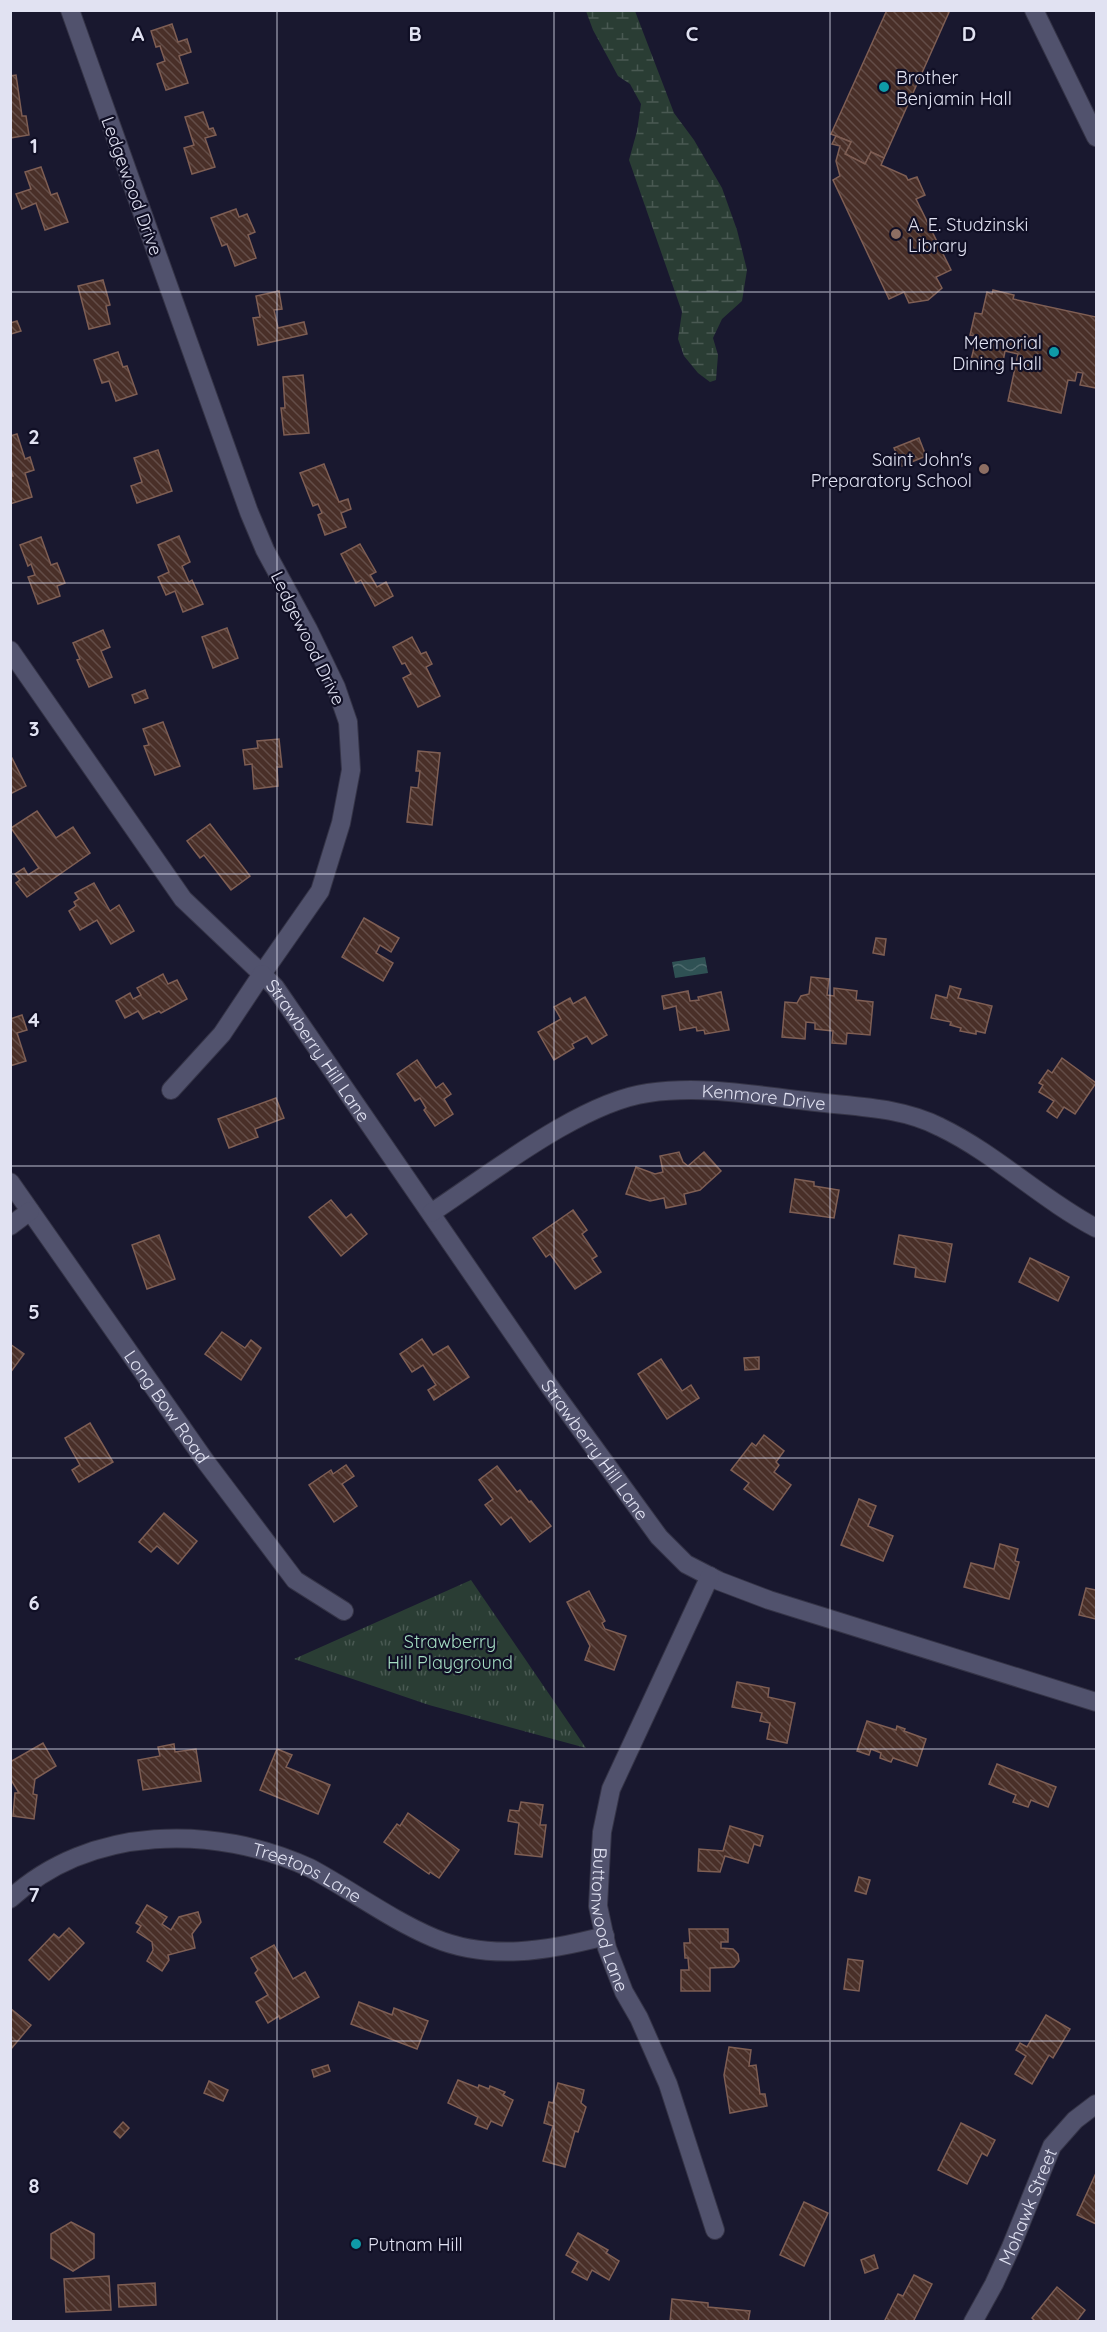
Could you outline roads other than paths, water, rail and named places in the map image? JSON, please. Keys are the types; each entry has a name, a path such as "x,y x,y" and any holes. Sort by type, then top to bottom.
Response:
{"street":[{"name":"Ledgewood Drive","path":"70,10 249,512 336,687 348,722 351,770 341,823 320,891 222,1034 171,1090"},
{"path":"1034,10 1096,137"},
{"path":"10,650 183,899 262,974"},
{"name":"Strawberry Hill Lane","path":"262,974 275,987 556,1397 659,1537 686,1564 769,1600 1096,1702"},
{"name":"Kenmore Drive","path":"431,1213 531,1146 591,1111 647,1093 687,1089 880,1108 928,1122 970,1142 1046,1197 1096,1228"},
{"name":"Long Bow Road","path":"10,1182 206,1462 295,1580 344,1611"},
{"path":"10,1226 30,1211"},
{"name":"Buttonwood Lane","path":"710,1576 610,1789 602,1832 598,1906 607,1948 624,1992 639,2018 668,2084 715,2230"},
{"name":"Treetops Lane","path":"10,1899 46,1871 68,1860 118,1845 192,1838 242,1845 290,1858 433,1938 472,1949 494,1952 547,1950 605,1936"},
{"name":"Mohawk Street","path":"973,2322 1011,2247 1052,2146 1075,2120 1096,2104"}],"water":[{"path":"705,957 708,973 675,978 672,962"}],"place":[{"name":"Brother Benjamin Hall","path":"884,87"},
{"name":"A. E. Studzinski Library","path":"896,234"},
{"name":"Memorial Dining Hall","path":"1054,352"},
{"name":"Saint John's Preparatory School","path":"984,469"},
{"name":"Putnam Hill","path":"356,2244"}],"park label":[{"name":"Strawberry Hill Playground","path":"450,1651"}]}
